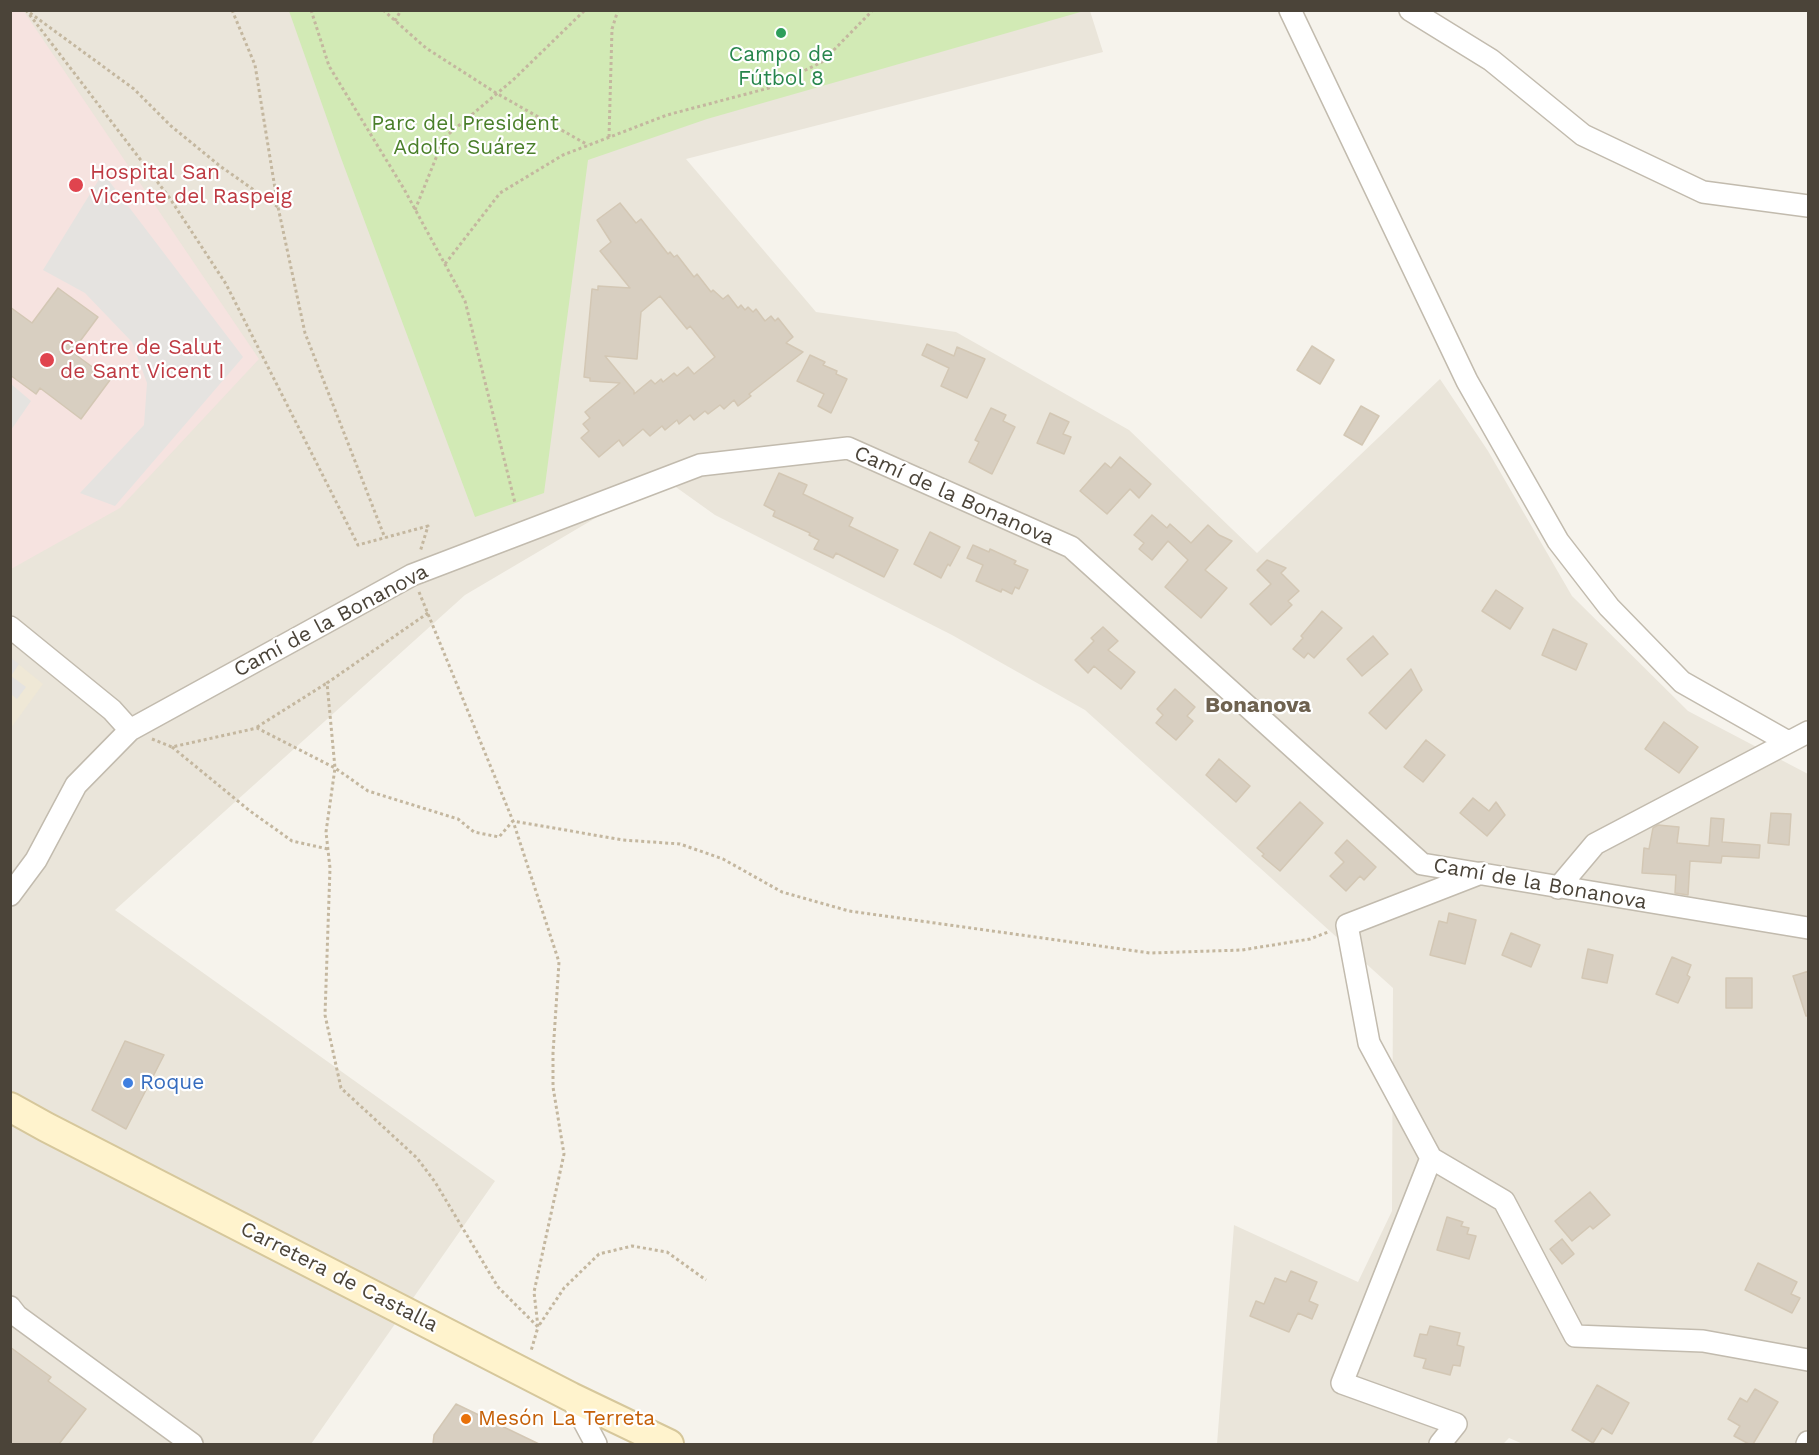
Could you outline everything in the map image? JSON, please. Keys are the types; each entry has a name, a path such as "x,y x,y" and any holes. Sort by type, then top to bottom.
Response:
{"main road":[{"name":"Carretera de Castalla","path":"10,1107 571,1397 669,1444"}],"street":[{"path":"1290,10 1467,381 1558,541 1609,607 1682,682 1788,742"},
{"path":"1410,10 1491,60 1583,135 1703,192 1809,206"},
{"name":"Camí de la Bonanova","path":"10,895 36,860 76,785 130,730 412,575 700,465 848,448 1071,547 1422,864 1482,872 1558,888 1809,928"},
{"path":"10,627 112,710 130,730"},
{"path":"1558,888 1595,844 1809,732"},
{"path":"1482,872 1347,925 1369,1043 1431,1158 1504,1201 1575,1336 1703,1341 1809,1360"},
{"path":"1431,1158 1342,1383 1456,1424 1440,1444"},
{"path":"10,1307 17,1316 192,1444"},
{"path":"571,1397 596,1444"}],"path":[{"path":"27,10 134,89 179,133 220,166 278,207"},
{"path":"27,10 169,197 226,284 358,544 428,526 412,575 513,820 559,962 553,1087 564,1154 534,1292 538,1327"},
{"path":"231,10 255,65 278,207 305,333 385,538"},
{"path":"311,10 329,66 415,210 465,301 514,503"},
{"path":"383,10 426,48 496,93 588,145"},
{"path":"395,21 401,10"},
{"path":"415,210 444,138 585,10"},
{"path":"609,137 612,30 618,10"},
{"path":"445,264 500,193 563,155 667,114 769,88 822,62 873,10"},
{"path":"172,747 257,728 428,613"},
{"path":"327,683 335,768 326,832 330,868 325,1015 341,1088 417,1158 435,1182 498,1287 538,1327"},
{"path":"257,728 335,768 368,791 458,819 474,832 499,837 513,820"},
{"path":"130,730 172,747 250,811 292,841 328,849"},
{"path":"513,820 623,840 680,844 723,860 782,892 849,911 1150,953 1242,950 1310,939 1347,925"},
{"path":"526,1372 538,1327 564,1288 599,1254 632,1246 667,1252 706,1280"}],"shaded area":[{"name":"Hospital San Vicente del Raspeig","path":"23,10 259,359 120,508 11,569 10,11"},
{"path":"10,11 1090,11 1103,52 686,159 816,312 956,332 1129,430 1257,553 1440,379 1488,451 1572,596 1688,711 1808,774 1808,1444 1523,1444 1509,1438 1503,1444 1217,1444 1234,1225 1358,1282 1392,1211 1393,988 1085,710 952,635 715,515 673,485 604,513 465,595 115,910 495,1181 311,1444 11,1444"},
{"path":"103,173 243,357 115,506 80,493 144,425 147,383 132,342 85,293 43,270"},
{"path":"11,384 31,401 11,430"},
{"path":"11,658 43,684 11,728"},
{"path":"11,658 19,664 11,676"},
{"path":"11,676 26,687 17,699 11,694"}],"green space":[{"name":"Parc del President Adolfo Suárez","path":"289,11 1084,11 707,119 588,160 544,493 475,517 341,158"}],"building":[{"path":"620,203 636,223 641,219 668,254 670,252 674,257 677,255 694,277 697,274 711,292 713,290 723,299 728,295 738,308 741,305 745,310 748,307 753,312 756,309 765,321 771,316 775,321 778,318 793,337 786,343 803,352 749,394 751,396 738,406 734,400 724,409 720,405 708,414 705,411 694,420 690,415 679,424 677,420 665,430 662,426 650,436 643,429 623,446 619,440 599,457 581,438 589,431 583,424 590,418 585,412 620,383 590,381 590,378 584,377 592,289 598,290 598,286 630,288 600,251 611,242 597,220","holes":["660,296 687,329 690,326 715,357 694,374 688,367 677,376 674,373 663,382 661,379 655,384 651,380 634,394 634,391 605,356 637,359 641,312"]},
{"name":"Centre de Salut de Sant Vicent I","path":"58,288 98,317 72,352 110,380 81,419 40,388 36,394 10,375 10,307 32,323"},
{"path":"927,344 954,356 957,347 985,359 967,398 941,386 949,368 922,355"},
{"path":"1312,346 1334,360 1320,384 1297,370"},
{"path":"810,355 825,362 823,365 837,371 836,374 847,379 831,413 818,406 824,394 797,381"},
{"path":"1361,406 1379,416 1362,445 1344,435"},
{"path":"991,408 1006,415 1003,421 1015,427 992,474 969,462 979,442 975,440"},
{"path":"1050,413 1069,422 1063,434 1071,437 1064,454 1037,443"},
{"path":"1120,457 1151,484 1139,498 1130,489 1107,514 1080,491 1105,463 1111,468"},
{"path":"779,473 807,485 803,494 853,518 849,526 898,550 884,577 836,553 833,558 814,549 819,540 809,535 810,533 773,516 775,511 764,505"},
{"path":"1152,515 1167,528 1170,524 1191,543 1208,525 1219,535 1232,541 1205,570 1227,588 1201,618 1165,587 1188,560 1168,541 1152,560 1139,549 1144,543 1134,535"},
{"path":"930,532 960,547 941,578 914,564"},
{"path":"973,545 989,552 990,549 1016,561 1014,564 1028,570 1019,589 1015,587 1012,594 1002,589 1001,592 976,581 983,565 967,558"},
{"path":"1267,560 1286,568 1281,573 1299,591 1288,601 1292,605 1271,625 1250,604 1271,584 1257,570"},
{"path":"1496,590 1523,608 1510,629 1482,611"},
{"path":"1322,611 1342,628 1314,658 1308,653 1304,658 1293,649"},
{"path":"1103,627 1118,641 1108,650 1135,672 1121,689 1094,666 1088,673 1075,660 1094,641 1091,638"},
{"path":"1553,629 1587,644 1576,670 1542,655"},
{"path":"1373,636 1388,654 1362,676 1347,659"},
{"path":"1411,669 1422,690 1386,729 1369,713"},
{"path":"1175,689 1195,707 1187,716 1193,721 1176,740 1156,723 1163,715 1157,709"},
{"path":"1664,722 1698,747 1679,773 1645,749"},
{"path":"1426,740 1445,755 1423,782 1404,767"},
{"path":"1219,759 1250,786 1236,802 1206,775"},
{"path":"1473,798 1489,811 1496,802 1505,815 1487,836 1460,813"},
{"path":"1300,802 1323,823 1280,871 1262,856 1264,854 1257,848"},
{"path":"1771,813 1791,814 1789,845 1768,843"},
{"path":"1711,818 1724,819 1722,842 1760,845 1759,858 1722,856 1721,863 1690,861 1688,895 1675,893 1676,875 1642,873 1644,848 1649,849 1653,828 1658,825 1679,827 1677,843 1709,846"},
{"path":"1347,840 1376,867 1364,880 1360,876 1346,891 1330,876 1344,862 1335,853"},
{"path":"1449,913 1476,920 1465,964 1430,955 1439,921 1447,923"},
{"path":"1511,933 1540,945 1531,967 1502,955"},
{"path":"1588,949 1613,955 1607,983 1582,978"},
{"path":"1672,957 1691,965 1687,975 1690,977 1678,1003 1656,994"},
{"path":"1809,971 1809,1016 1806,1016 1793,976"},
{"path":"1726,978 1752,978 1752,1008 1726,1008"},
{"path":"125,1041 164,1055 126,1129 92,1110"},
{"path":"1590,1192 1610,1215 1593,1229 1590,1226 1572,1241 1555,1221"},
{"path":"1447,1217 1463,1222 1461,1226 1469,1228 1467,1234 1476,1236 1469,1259 1437,1250"},
{"path":"1562,1239 1574,1254 1562,1264 1550,1249"},
{"path":"1758,1263 1797,1282 1791,1294 1800,1298 1792,1313 1745,1290"},
{"path":"1291,1271 1317,1282 1309,1301 1318,1305 1312,1319 1298,1313 1289,1332 1250,1316 1256,1301 1264,1304 1275,1278 1286,1282"},
{"path":"1430,1326 1460,1333 1457,1345 1464,1347 1460,1366 1453,1365 1450,1375 1423,1368 1426,1359 1414,1356 1420,1334 1427,1335"},
{"path":"10,1347 51,1377 48,1381 86,1409 59,1444 10,1444"},
{"path":"1597,1385 1629,1403 1612,1434 1602,1428 1593,1443 1572,1430"},
{"path":"1755,1389 1778,1402 1753,1444 1749,1444 1734,1436 1740,1426 1728,1419 1740,1398 1747,1402"},
{"name":"Mesón La Terreta","path":"456,1404 539,1444 433,1444 434,1435"}],"place":[{"name":"Campo de Fútbol 8","path":"781,33"},
{"name":"Hospital San Vicente del Raspeig","path":"76,185"},
{"name":"Centre de Salut de Sant Vicent I","path":"47,360"},
{"name":"Roque","path":"128,1083"},
{"name":"Mesón La Terreta","path":"466,1419"}],"district":[{"name":"Bonanova","path":"1258,706"}]}
